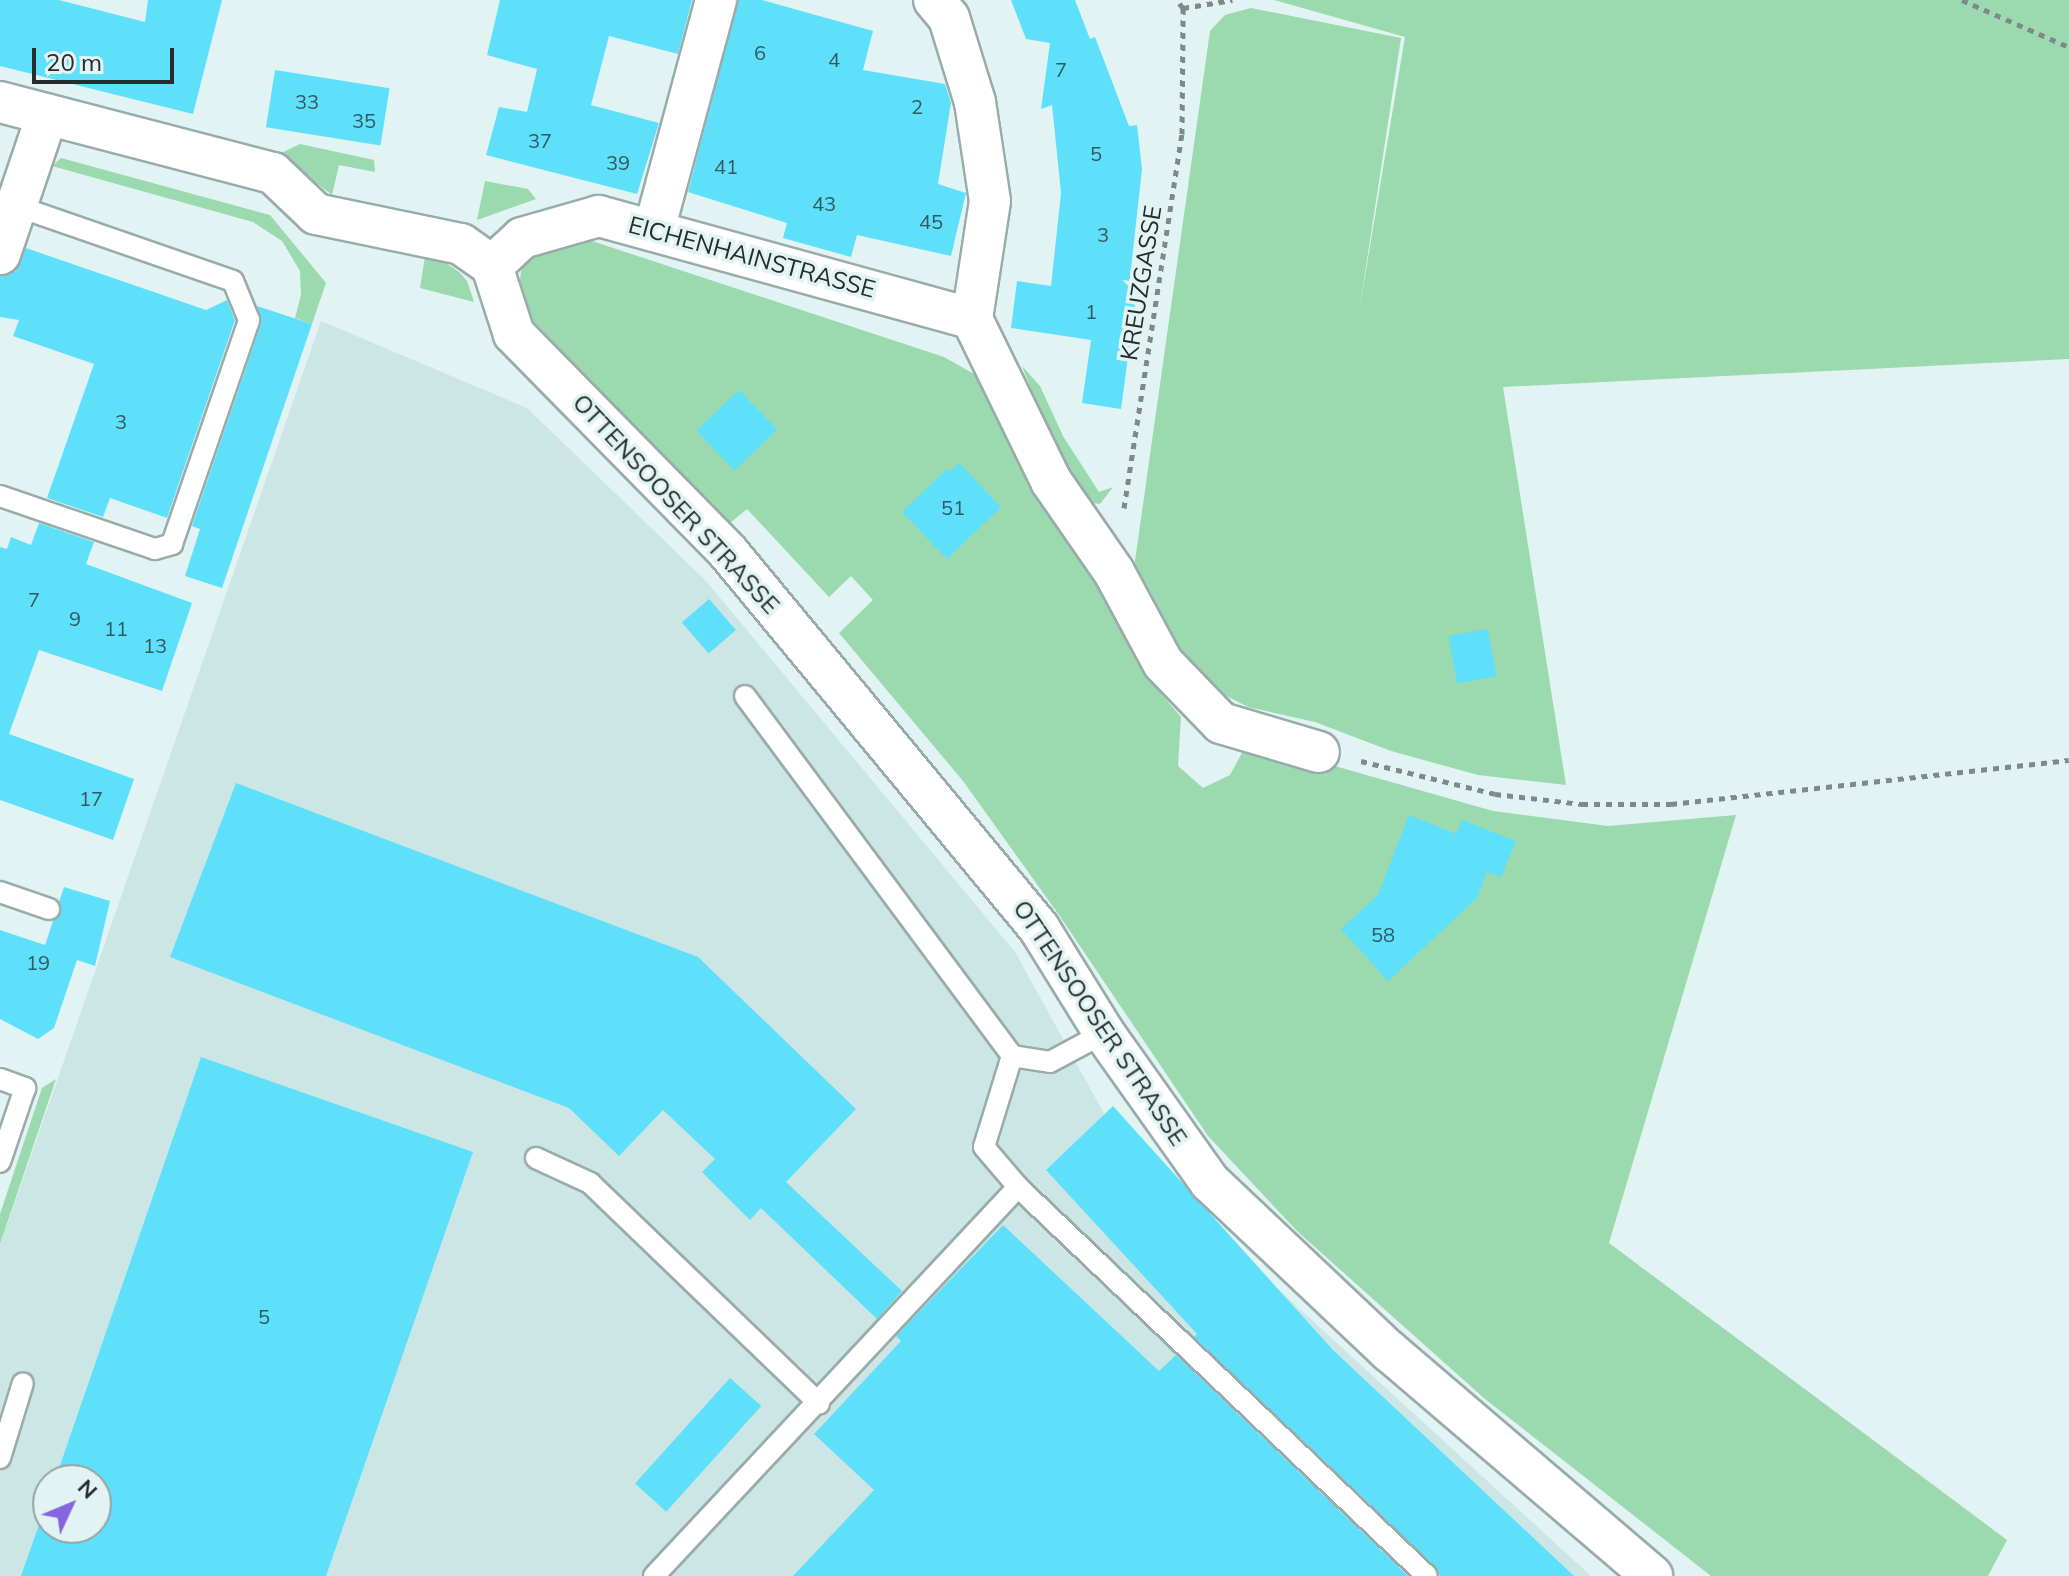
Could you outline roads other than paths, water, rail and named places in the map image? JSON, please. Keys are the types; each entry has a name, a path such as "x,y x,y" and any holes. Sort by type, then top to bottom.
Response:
{"street":[{"path":"654,230 716,0"},
{"path":"934,0 949,18 975,102 990,201 972,319 1051,481 1114,572 1163,663 1221,723 1319,752"},
{"path":"0,102 273,173 316,214 461,244 492,266"},
{"path":"0,254 47,115"},
{"name":"EICHENHAINSTRASSE","path":"492,266 522,238 599,216 972,319"},
{"name":"OTTENSOOSER STRASSE","path":"492,266 514,334 728,552 1039,928 1104,1033 1210,1182 1389,1351 1652,1576"}],"lane":[{"path":"0,496 155,549 172,544 249,320 233,281 16,206"},
{"path":"745,696 1012,1056 1050,1062 1104,1033"},
{"path":"0,892 49,909"},
{"path":"1012,1056 984,1147 1018,1187 1427,1576"},
{"path":"0,1079 25,1088 0,1162"},
{"path":"536,1158 590,1183 819,1403"},
{"path":"654,1576 1018,1187"},
{"path":"0,1458 23,1383"}]}
